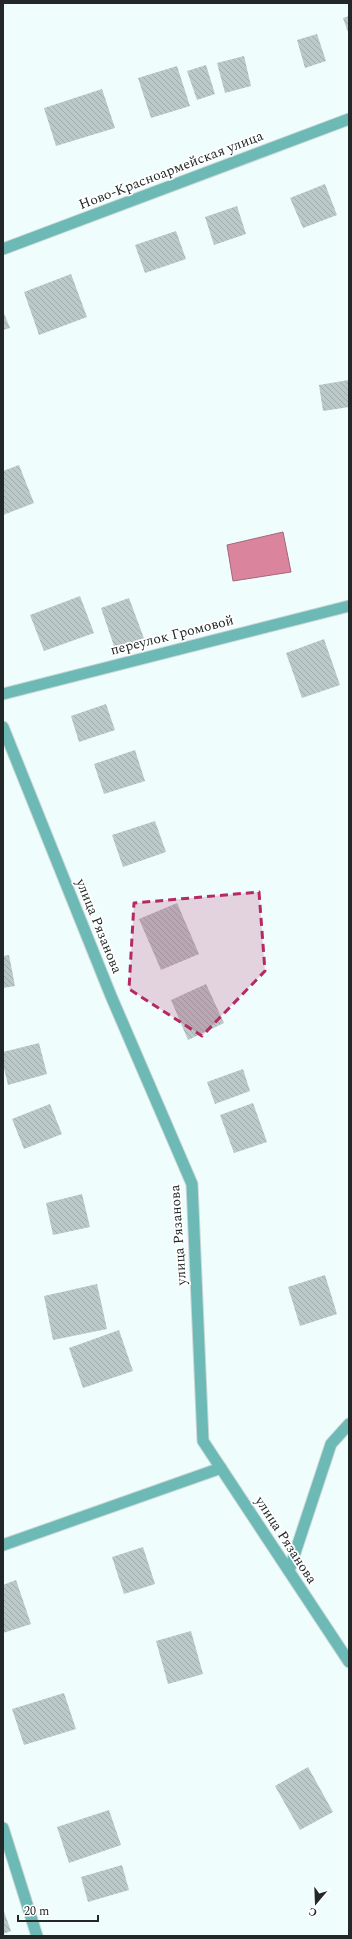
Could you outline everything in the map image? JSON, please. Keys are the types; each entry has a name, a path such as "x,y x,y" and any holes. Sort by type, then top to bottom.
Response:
{"street":[{"name":"Ново-Красноармейская улица","path":"3,249 349,119"},
{"name":"переулок Громовой","path":"3,694 349,606"},
{"name":"улица Рязанова","path":"3,728 111,996 192,1184 203,1441 349,1662"},
{"path":"289,1571 331,1444 349,1424"},
{"path":"3,1545 221,1468"},
{"path":"3,1828 37,1936"}],"highlighted area":[{"path":"259,892 265,971 202,1036 129,989 134,903"}],"shaded area":[{"path":"283,532 291,572 233,581 227,545"}],"building":[{"path":"349,16 349,35 343,18"},
{"path":"317,34 326,61 305,68 297,40"},
{"path":"244,56 251,86 225,93 217,63"},
{"path":"206,65 215,94 197,100 187,71"},
{"path":"177,66 190,106 151,118 138,78"},
{"path":"102,89 115,128 56,146 44,108"},
{"path":"325,184 337,215 303,228 290,198"},
{"path":"237,206 246,234 214,245 205,217"},
{"path":"176,231 186,259 145,273 135,245"},
{"path":"71,274 87,317 39,335 24,292"},
{"path":"3,311 10,328 3,330"},
{"path":"349,380 349,407 323,411 319,385"},
{"path":"19,465 34,503 3,515 3,471"},
{"path":"80,596 94,633 44,651 30,615"},
{"path":"129,598 145,641 116,652 101,608"},
{"path":"324,639 340,685 302,698 286,653"},
{"path":"106,704 115,730 79,742 71,716"},
{"path":"135,750 145,781 104,794 94,764"},
{"path":"155,821 166,852 123,867 112,835"},
{"path":"177,903 199,954 161,970 139,919"},
{"path":"9,955 15,986 3,988 3,956"},
{"path":"206,984 224,1023 188,1040 171,1000"},
{"path":"39,1043 47,1074 8,1085 3,1064 3,1052"},
{"path":"243,1069 250,1091 215,1104 207,1082"},
{"path":"253,1103 267,1142 234,1153 220,1115"},
{"path":"50,1104 62,1134 24,1149 12,1119"},
{"path":"82,1194 90,1227 53,1235 46,1203"},
{"path":"325,1275 337,1314 300,1326 288,1287"},
{"path":"97,1284 107,1329 53,1340 44,1296"},
{"path":"119,1330 133,1371 83,1388 69,1348"},
{"path":"143,1547 155,1584 124,1594 112,1557"},
{"path":"16,1580 31,1624 3,1633 3,1585"},
{"path":"191,1631 203,1674 168,1684 156,1641"},
{"path":"64,1693 76,1729 24,1745 12,1709"},
{"path":"308,1767 333,1812 300,1830 275,1786"},
{"path":"109,1810 121,1845 69,1863 57,1827"},
{"path":"122,1865 129,1890 88,1902 81,1877"},
{"path":"3,1909 11,1931 3,1934"}]}
